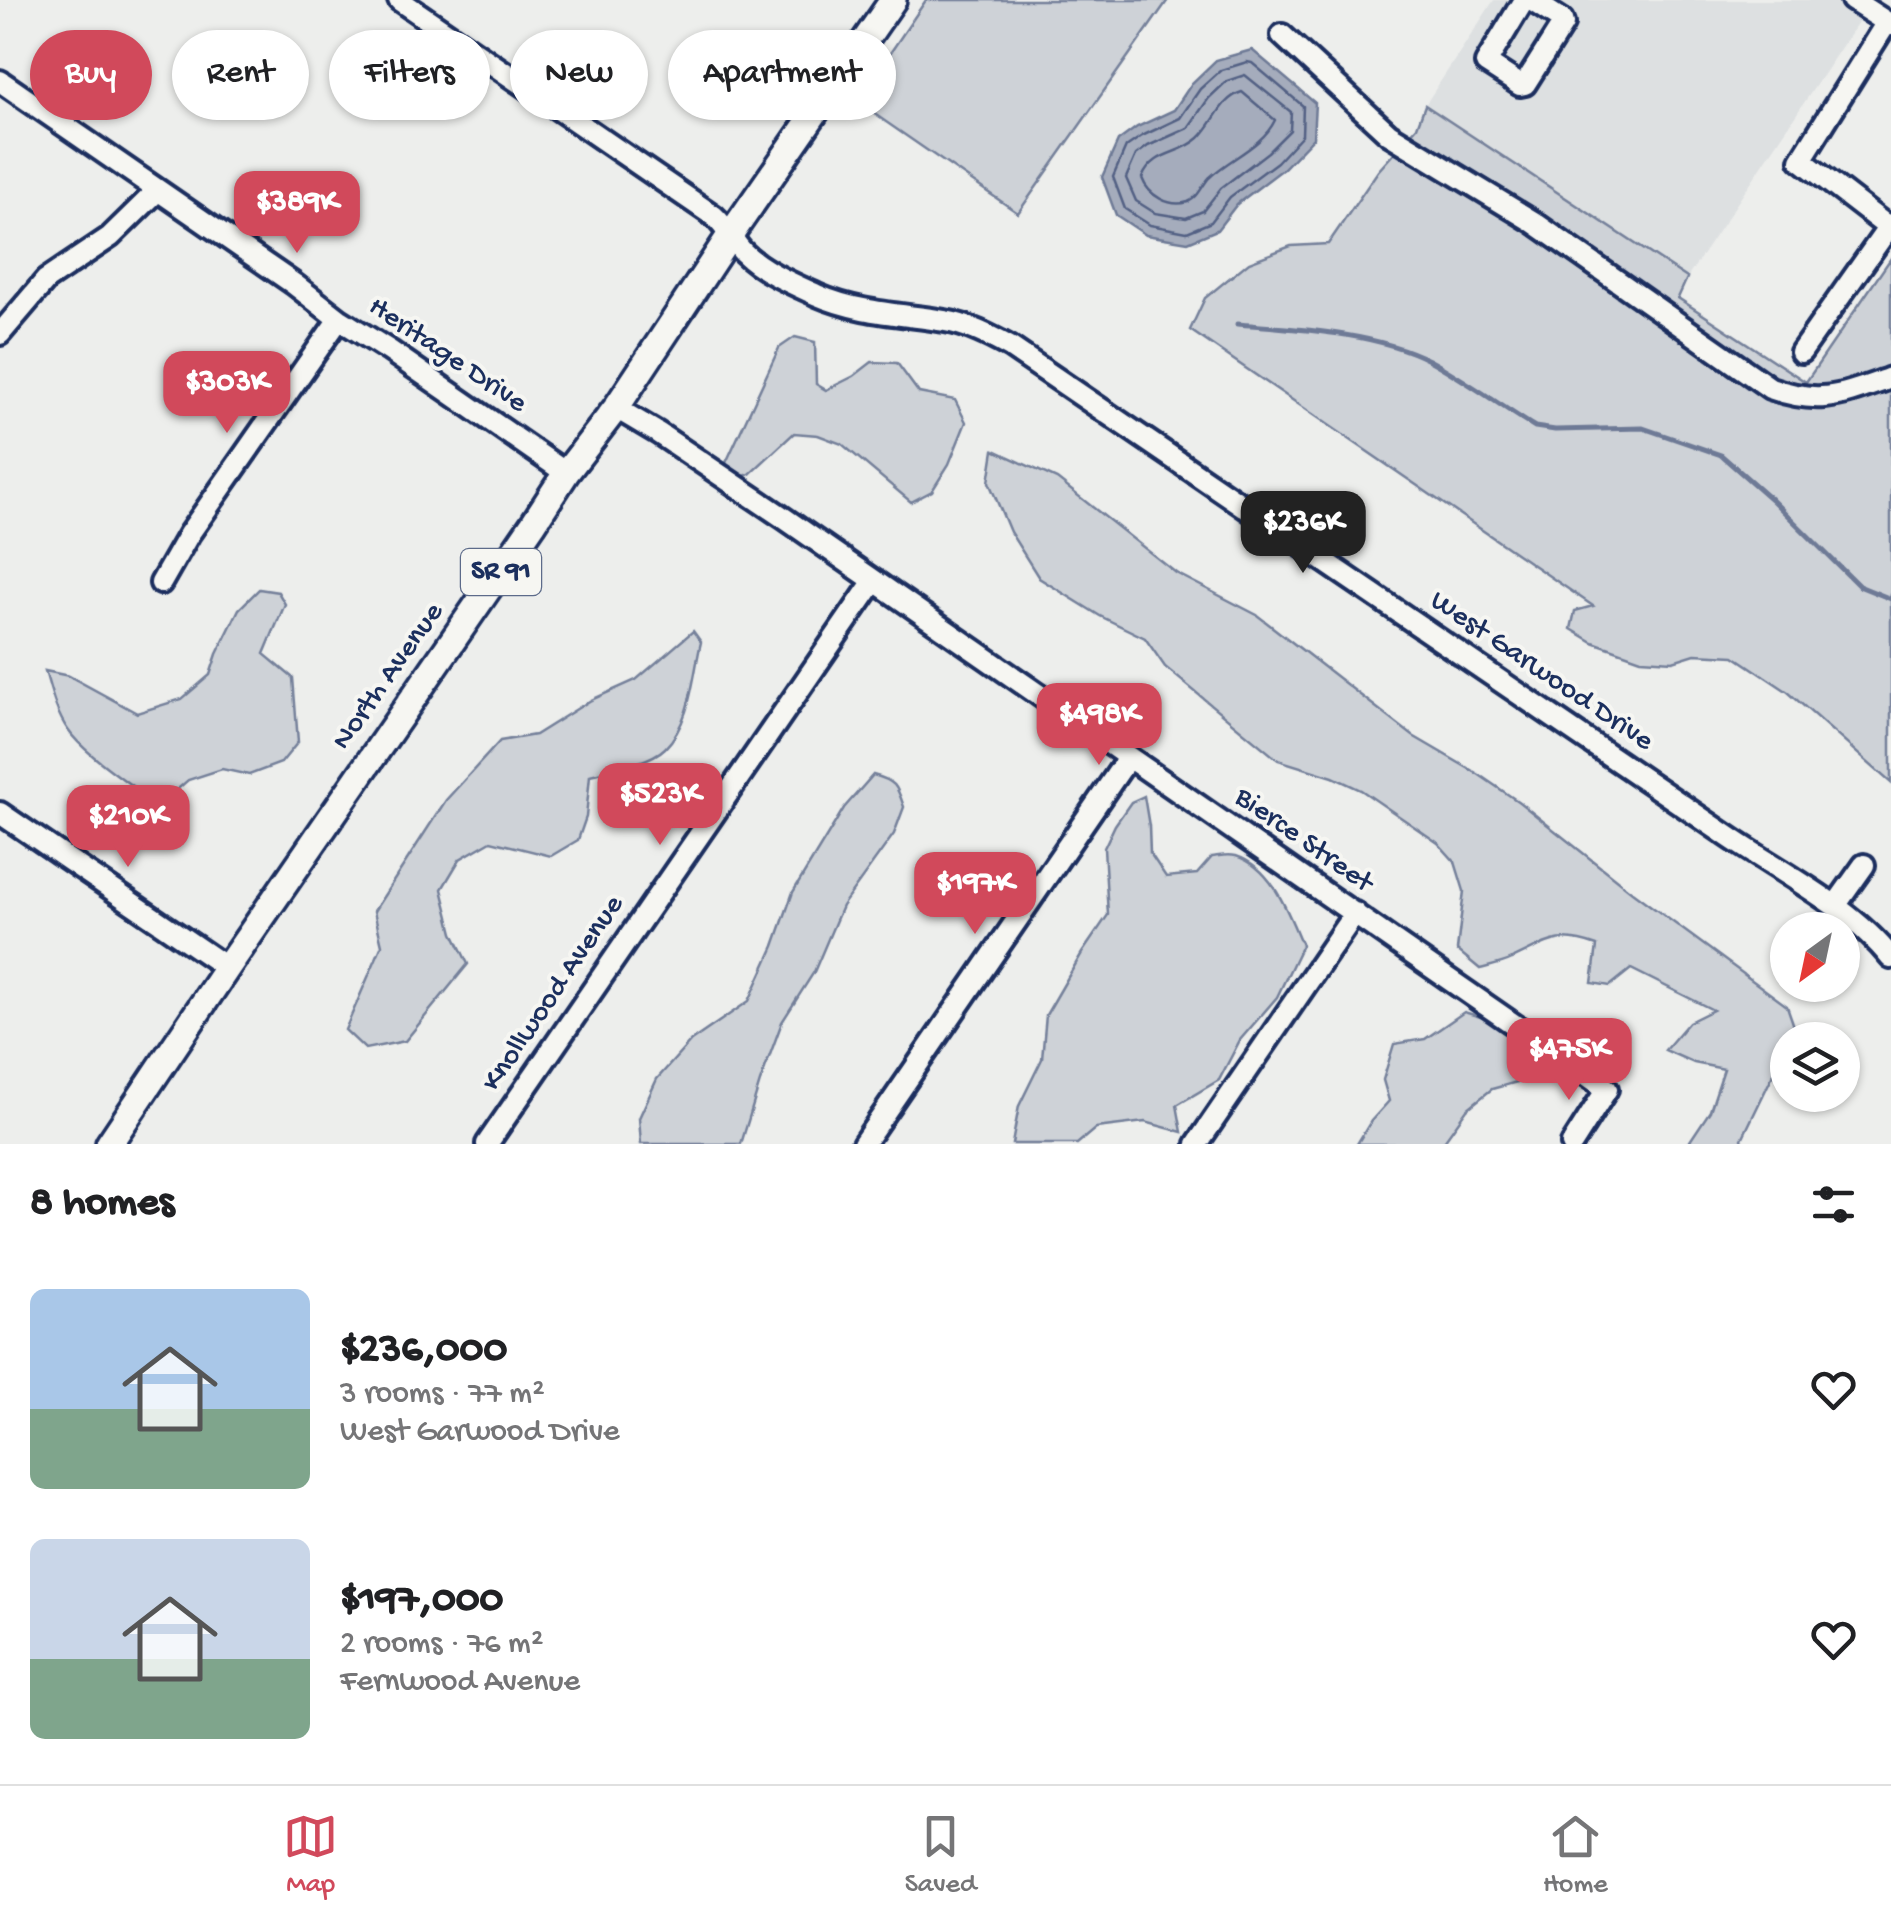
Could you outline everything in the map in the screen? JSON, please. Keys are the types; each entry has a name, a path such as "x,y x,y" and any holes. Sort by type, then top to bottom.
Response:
{"main road":[{"name":"North Avenue","path":"111,1143 227,968 566,473 616,408 893,0"}],"street":[{"name":"West Garwood Drive","path":"399,0 714,216 746,255 788,281 866,311 968,327 1010,347 1835,906 1873,937 1891,958"},
{"path":"1802,352 1890,226 1801,160 1889,24 1852,0"},
{"path":"1282,35 1389,134 1562,240 1770,388 1813,399 1846,394 1891,378"},
{"name":"Heritage Drive","path":"0,82 566,473"},
{"path":"0,334 46,280 121,228 157,191"},
{"path":"161,582 339,319"},
{"name":"Bierce Street","path":"616,408 874,581 1607,1089 1572,1144"},
{"name":"Knollwood Avenue","path":"488,1144 874,581"},
{"path":"863,1144 1128,758"},
{"path":"0,813 227,968"},
{"path":"1835,906 1864,864"},
{"path":"1197,1144 1356,913"}],"shaded area":[{"path":"926,0 1168,0 1018,213 883,120 896,120 896,44"},
{"path":"1494,0 1852,0 1866,10 1687,278 1425,105"},
{"path":"1425,105 1687,278 1678,298 1806,382 1891,258 1891,783 1788,692 1734,656 1695,654 1673,661 1641,659 1593,642 1571,629 1575,611 1593,606 1190,330 1205,298 1249,262 1291,246 1328,244 1378,171 1417,127"},
{"path":"795,337 815,342 816,384 826,390 872,362 897,363 919,393 955,400 966,422 949,464 932,491 911,502 842,444 818,435 794,433 750,474 738,478 725,465 779,348"},
{"path":"994,450 1057,479 1176,573 1257,615 1413,736 1519,802 1632,892 1770,993 1770,1002 1787,1006 1793,1022 1770,1022 1770,1081 1742,1139 1744,1144 1688,1144 1710,1111 1724,1069 1694,1063 1665,1050 1689,1022 1713,1010 1631,969 1610,986 1592,983 1597,946 1571,939 1553,941 1480,969 1457,950 1464,891 1455,862 1438,843 1361,790 1278,760 1165,667 1145,638 1100,616 1039,578 1010,532 989,482"},
{"path":"259,589 278,592 285,604 264,654 293,678 298,742 281,763 249,775 222,769 188,780 164,801 153,802 96,758 68,730 45,671 69,676 137,713 182,699 210,675 239,609"},
{"path":"693,631 701,642 690,698 674,737 650,758 590,775 586,817 578,840 551,856 491,841 460,859 442,889 453,933 468,964 405,1041 365,1049 345,1030 382,945 374,911 446,800 500,741 535,735 591,700 636,680"},
{"path":"873,775 894,785 904,807 894,834 842,906 814,972 782,1022 741,1144 641,1144 639,1118 657,1079 691,1041 749,1001 793,892 844,808"},
{"path":"1144,796 1150,853 1166,877 1197,874 1212,857 1233,855 1249,862 1278,893 1302,945 1277,997 1240,1040 1219,1080 1177,1105 1182,1132 1145,1122 1096,1128 1077,1144 1012,1144 1019,1106 1042,1059 1046,1015 1108,915 1104,848 1131,802"},
{"path":"1464,1012 1484,1018 1540,1052 1535,1077 1492,1089 1467,1109 1442,1144 1357,1144 1389,1101 1383,1080 1394,1044 1425,1039"}],"water":[{"path":"1252,50 1315,103 1313,138 1283,169 1237,204 1217,230 1188,242 1146,235 1116,215 1102,177 1118,141 1137,127 1174,110 1192,83 1216,60"}],"waterway":[{"path":"1237,324 1335,333 1384,343 1442,367 1535,427 1643,428 1721,455 1859,586 1891,599"}]}
